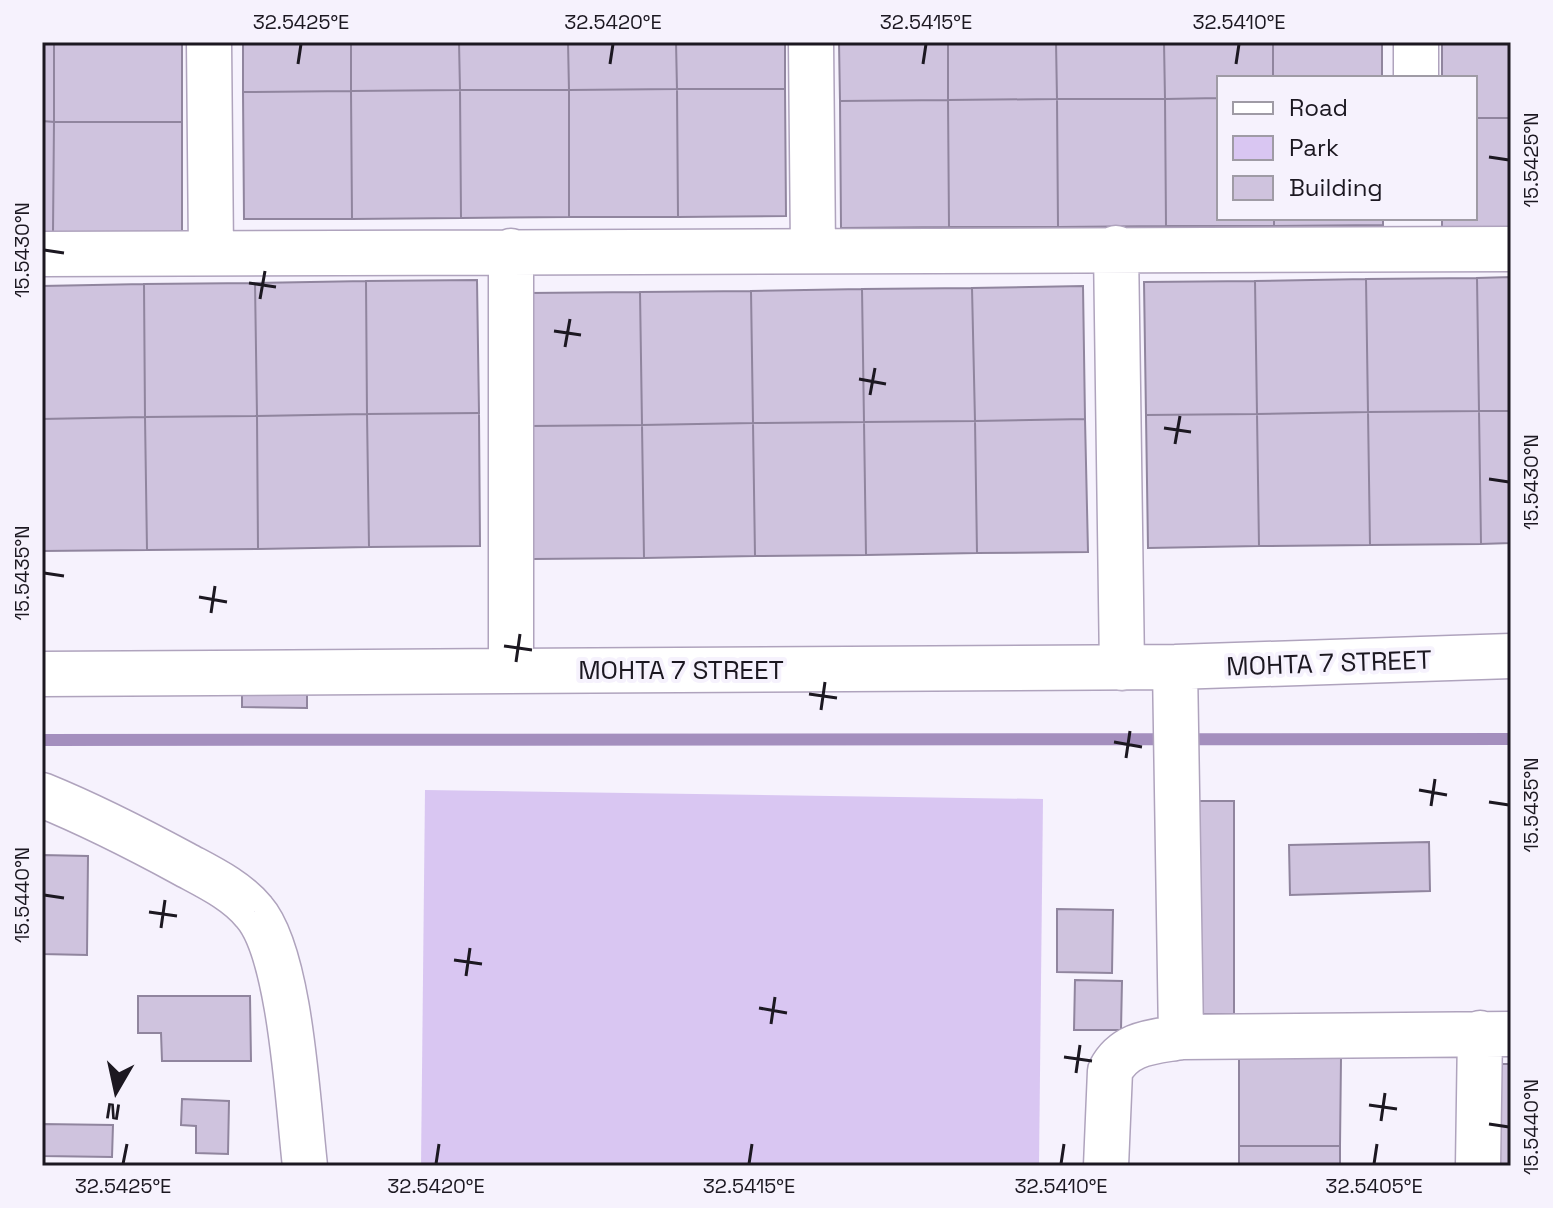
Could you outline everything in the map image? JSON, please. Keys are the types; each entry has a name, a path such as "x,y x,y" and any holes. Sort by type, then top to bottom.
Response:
{"street":[{"path":"209,42 211,253"},
{"path":"811,42 813,250"},
{"path":"1416,42 1416,76"},
{"path":"42,254 1116,248 1416,233 1511,249"},
{"path":"1116,248 1122,668"},
{"path":"511,251 511,671"},
{"name":"MOHTA 7 STREET","path":"42,674 1122,668 1511,656"},
{"path":"1175,667 1181,1037"},
{"path":"42,795 127,833 224,886 255,912 272,946 286,1000 305,1166"},
{"path":"1106,1166 1110,1071 1117,1058 1129,1049 1181,1037 1496,1033 1478,1166"}],"green space":[{"path":"425,790 1043,799 1039,1166 421,1166"}],"building":[{"path":"42,42 54,42 54,122 42,121"},
{"path":"54,42 182,42 182,122 54,122"},
{"path":"243,42 351,42 351,91 243,92"},
{"path":"351,42 459,42 460,90 351,91"},
{"path":"459,42 568,42 569,90 460,90"},
{"path":"568,42 676,42 677,89 569,90"},
{"path":"676,42 785,42 785,89 677,89"},
{"path":"839,42 948,42 948,100 840,101"},
{"path":"948,42 1056,42 1057,99 948,100"},
{"path":"1056,42 1164,42 1165,99 1057,99"},
{"path":"1164,42 1273,42 1273,76 1217,76 1217,98 1165,99"},
{"path":"1273,42 1382,42 1382,76 1273,76"},
{"path":"1442,42 1511,42 1511,118 1477,118 1477,76 1442,76"},
{"path":"677,89 678,217 569,217 569,90"},
{"path":"677,89 785,89 786,216 678,217"},
{"path":"460,90 569,90 569,217 461,218"},
{"path":"460,90 461,218 352,219 351,91"},
{"path":"351,91 352,219 244,219 243,92"},
{"path":"1217,98 1217,220 1274,220 1274,226 1166,226 1165,99"},
{"path":"1057,99 1165,99 1166,226 1058,227"},
{"path":"1057,99 1058,227 949,227 948,100"},
{"path":"948,100 949,227 841,228 840,101"},
{"path":"1477,118 1511,118 1511,229 1442,228 1442,220 1477,220"},
{"path":"42,121 54,122 53,232 42,232"},
{"path":"54,122 182,122 182,232 53,232"},
{"path":"1274,220 1383,220 1383,225 1274,226"},
{"path":"1511,277 1511,411 1479,411 1477,278"},
{"path":"1477,278 1479,411 1368,412 1366,279"},
{"path":"1366,279 1368,412 1257,414 1255,281"},
{"path":"477,280 479,413 367,414 366,281"},
{"path":"366,281 367,414 257,416 255,283"},
{"path":"1255,281 1257,414 1146,415 1144,282"},
{"path":"255,283 257,416 145,417 144,284"},
{"path":"144,284 145,417 42,419 42,286"},
{"path":"1083,286 1085,419 975,421 972,288"},
{"path":"972,288 975,421 864,422 862,289"},
{"path":"862,289 864,422 753,423 751,291"},
{"path":"751,291 753,423 642,425 640,292"},
{"path":"640,292 642,425 531,426 529,293"},
{"path":"1479,411 1511,411 1511,543 1481,544"},
{"path":"1479,411 1481,544 1370,545 1368,412"},
{"path":"1368,412 1370,545 1259,546 1257,414"},
{"path":"479,413 480,546 369,547 367,414"},
{"path":"367,414 369,547 258,549 257,416"},
{"path":"1257,414 1259,546 1148,548 1146,415"},
{"path":"257,416 258,549 147,550 145,417"},
{"path":"145,417 147,550 42,551 42,419"},
{"path":"1085,419 1088,552 977,553 975,421"},
{"path":"975,421 977,553 866,555 864,422"},
{"path":"864,422 866,555 755,556 753,423"},
{"path":"753,423 755,556 644,558 642,425"},
{"path":"642,425 644,558 533,559 531,426"},
{"path":"242,689 307,690 307,708 242,707"},
{"path":"1186,801 1234,801 1234,1014 1186,1014"},
{"path":"1429,842 1430,891 1290,895 1289,845"},
{"path":"42,855 88,856 87,955 42,954"},
{"path":"1057,909 1113,910 1112,973 1057,972"},
{"path":"1075,980 1122,981 1121,1030 1074,1030"},
{"path":"138,996 250,996 251,1061 162,1061 161,1033 138,1033"},
{"path":"1239,1057 1341,1058 1340,1146 1239,1146"},
{"path":"1498,1064 1511,1064 1511,1164 1496,1164"},
{"path":"182,1099 229,1101 228,1154 196,1153 196,1126 181,1125"},
{"path":"42,1124 113,1125 112,1157 42,1156"},
{"path":"1239,1146 1340,1146 1340,1166 1239,1166"}],"waterway":[{"path":"42,740 1511,739"}]}
